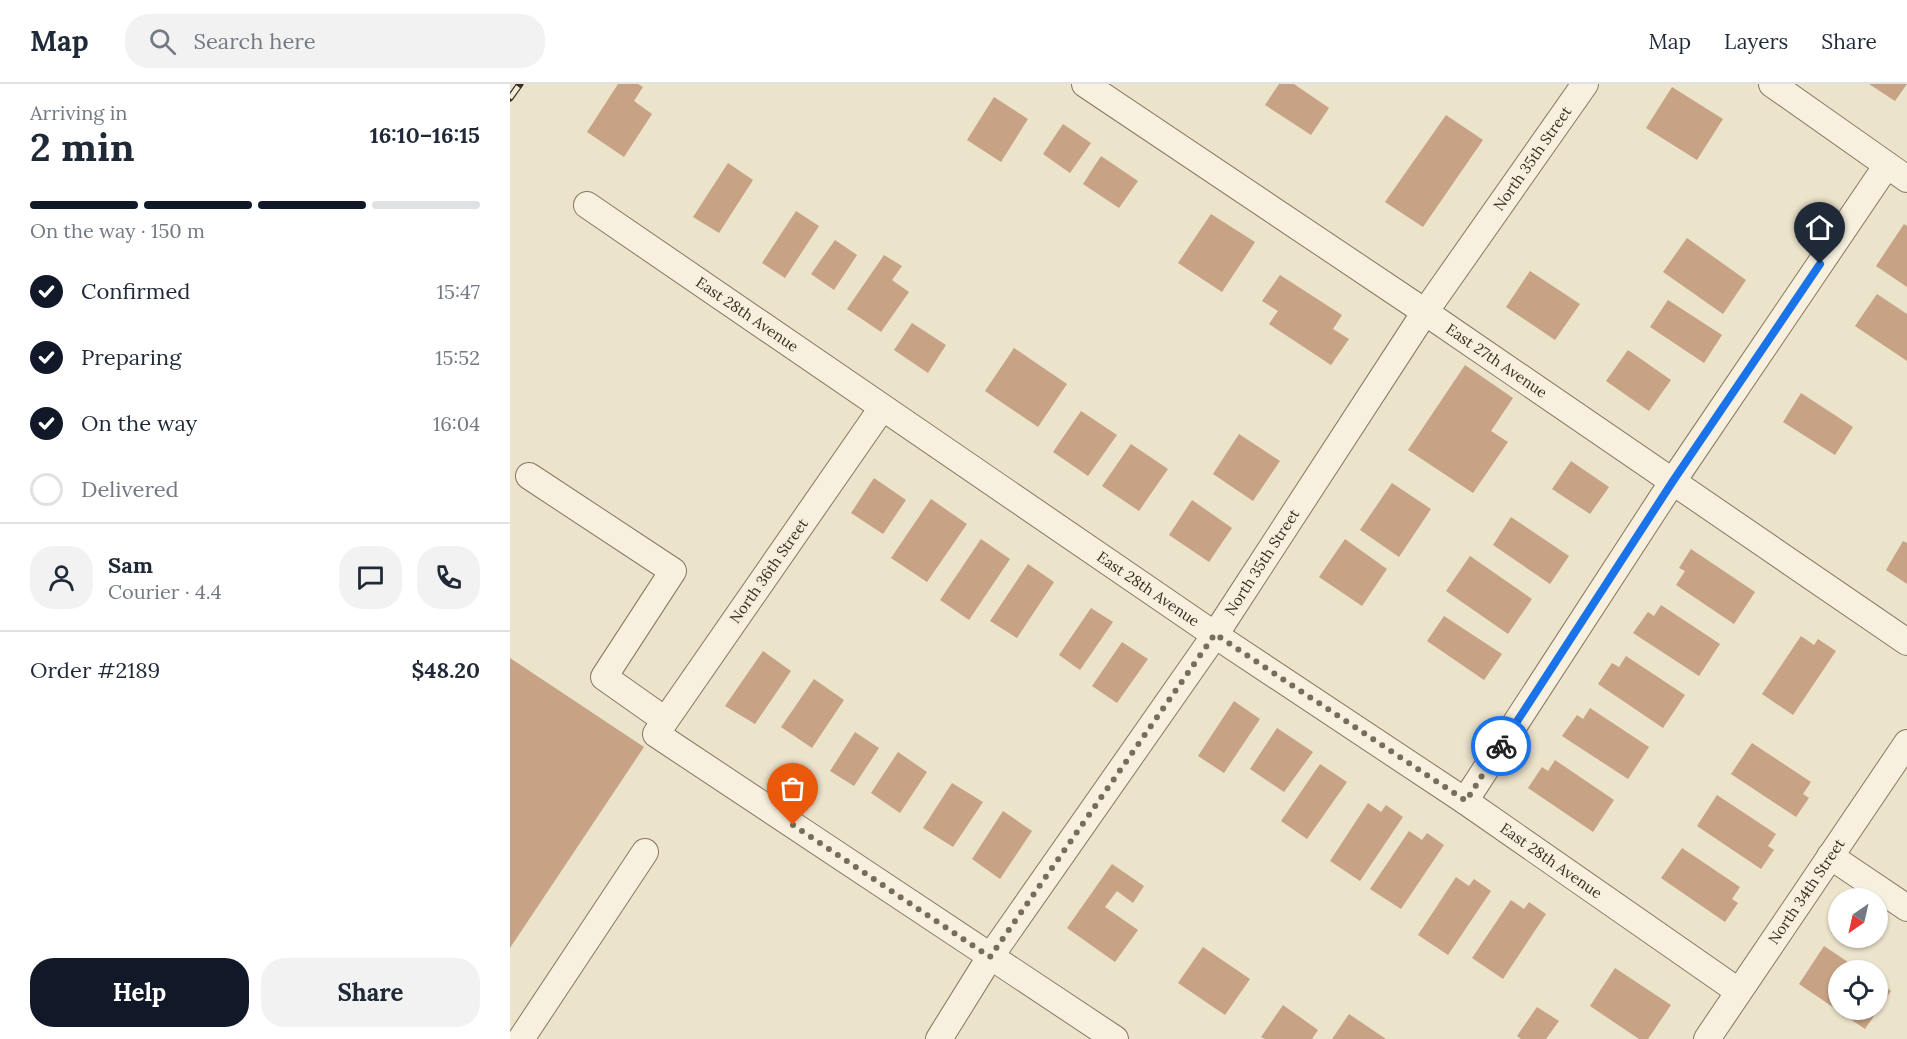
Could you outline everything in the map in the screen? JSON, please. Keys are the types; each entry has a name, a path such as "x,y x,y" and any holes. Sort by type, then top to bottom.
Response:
{"street":[{"name":"East 27th Avenue","path":"1085,84 1425,312 1907,642"},
{"name":"North 35th Street","path":"939,1039 990,957 1215,634 1425,312 1585,84"},
{"path":"1466,801 1673,481 1897,172 1772,84"},
{"name":"East 28th Avenue","path":"587,205 1215,634 1466,801 1738,991"},
{"name":"North 36th Street","path":"661,727 882,408"},
{"path":"529,476 673,571 604,677 661,727 990,957 1115,1039"},
{"name":"North 34th Street","path":"1707,1039 1907,743"},
{"path":"521,1039 645,852"},
{"path":"1830,856 1907,909"}],"building":[{"path":"618,84 638,84 643,87 634,101 652,114 624,157 587,132"},
{"path":"1279,84 1294,84 1329,108 1311,135 1265,105"},
{"path":"1869,84 1907,84 1895,101"},
{"path":"1672,87 1723,119 1697,160 1646,128"},
{"path":"994,97 1028,119 1001,162 967,140"},
{"path":"1446,115 1483,140 1423,227 1385,202"},
{"path":"1063,124 1091,143 1070,173 1043,154"},
{"path":"1101,156 1138,181 1119,208 1083,184"},
{"path":"728,163 753,180 719,233 693,217"},
{"path":"796,211 819,226 785,278 762,263"},
{"path":"1211,214 1255,242 1222,292 1178,263"},
{"path":"1904,224 1907,226 1907,287 1876,266"},
{"path":"1687,238 1746,280 1723,314 1663,272"},
{"path":"835,240 857,255 834,290 811,274"},
{"path":"884,255 902,266 892,280 909,292 881,332 847,309"},
{"path":"1530,271 1580,304 1555,340 1506,307"},
{"path":"1280,275 1342,315 1333,329 1349,339 1331,365 1269,324 1278,311 1262,301"},
{"path":"1877,294 1907,314 1907,361 1855,326"},
{"path":"1668,300 1722,335 1704,363 1650,327"},
{"path":"912,323 946,345 928,373 894,350"},
{"path":"1014,348 1067,384 1038,427 985,391"},
{"path":"1628,350 1671,380 1649,411 1606,381"},
{"path":"1465,365 1513,398 1491,431 1508,442 1473,493 1408,450"},
{"path":"1801,393 1853,427 1835,455 1783,422"},
{"path":"1081,411 1117,435 1088,476 1053,452"},
{"path":"1239,434 1280,461 1253,501 1213,474"},
{"path":"1131,444 1168,469 1139,511 1102,486"},
{"path":"1571,461 1609,487 1590,514 1552,489"},
{"path":"874,478 906,500 883,534 851,513"},
{"path":"1392,483 1431,509 1399,557 1360,530"},
{"path":"931,499 967,524 927,582 891,558"},
{"path":"1192,500 1232,528 1209,562 1169,535"},
{"path":"1511,517 1569,556 1550,584 1493,545"},
{"path":"981,539 1010,559 969,620 940,600"},
{"path":"1345,539 1387,569 1362,606 1319,577"},
{"path":"1903,541 1907,543 1907,584 1886,570"},
{"path":"1691,549 1755,592 1734,624 1676,585 1685,571 1679,568"},
{"path":"1470,556 1532,599 1508,634 1446,591"},
{"path":"1028,564 1054,582 1017,638 990,621"},
{"path":"1661,605 1720,644 1699,676 1633,633 1648,612 1654,616"},
{"path":"1091,608 1113,622 1080,670 1059,655"},
{"path":"1444,616 1502,654 1484,680 1427,641"},
{"path":"1801,636 1814,645 1818,639 1836,651 1793,715 1762,694"},
{"path":"1122,642 1148,659 1117,703 1092,686"},
{"path":"763,651 791,671 755,724 725,706"},
{"path":"1626,656 1685,695 1663,728 1598,684 1612,663 1619,667"},
{"path":"510,658 644,747 510,948"},
{"path":"814,679 844,700 812,748 781,727"},
{"path":"1234,701 1260,719 1224,773 1198,756"},
{"path":"1590,708 1649,747 1628,779 1562,736 1577,715 1583,719"},
{"path":"1277,728 1313,752 1284,792 1250,769"},
{"path":"855,732 879,748 854,786 830,771"},
{"path":"1752,743 1811,782 1803,794 1809,798 1796,817 1731,774"},
{"path":"898,752 927,772 900,813 871,793"},
{"path":"1555,760 1614,800 1593,832 1528,788 1542,767 1548,771"},
{"path":"1320,764 1347,782 1307,839 1281,821"},
{"path":"952,783 983,802 953,847 923,828"},
{"path":"1717,795 1776,834 1768,846 1774,850 1761,869 1697,826"},
{"path":"1368,803 1381,812 1386,805 1403,817 1360,881 1330,861"},
{"path":"1003,811 1032,831 1000,879 972,859"},
{"path":"1409,831 1422,840 1427,833 1444,845 1401,909 1370,889"},
{"path":"1682,848 1740,887 1732,899 1738,903 1725,922 1661,878"},
{"path":"1112,864 1144,886 1133,903 1117,891 1105,907 1138,930 1115,962 1067,928"},
{"path":"1456,877 1469,886 1474,879 1491,891 1448,955 1418,935"},
{"path":"1511,900 1524,909 1529,902 1546,914 1503,979 1472,958"},
{"path":"1824,946 1845,960 1828,960 1828,1004 1799,984"},
{"path":"1203,947 1250,979 1225,1015 1178,983"},
{"path":"1615,968 1671,1005 1648,1039 1639,1039 1590,1006"},
{"path":"1283,1005 1318,1030 1312,1039 1265,1039 1261,1037"},
{"path":"1537,1007 1559,1021 1546,1039 1521,1039 1517,1036"},
{"path":"1349,1014 1386,1039 1332,1039"},
{"path":"1852,1020 1871,1020 1865,1029"}],"railway":[{"path":"510,98 520,84"}],"way so far":[{"path":"793,825 990,957 1215,634 1466,801 1501,746"}],"route":[{"path":"1501,746 1673,481 1820,264"}]}
